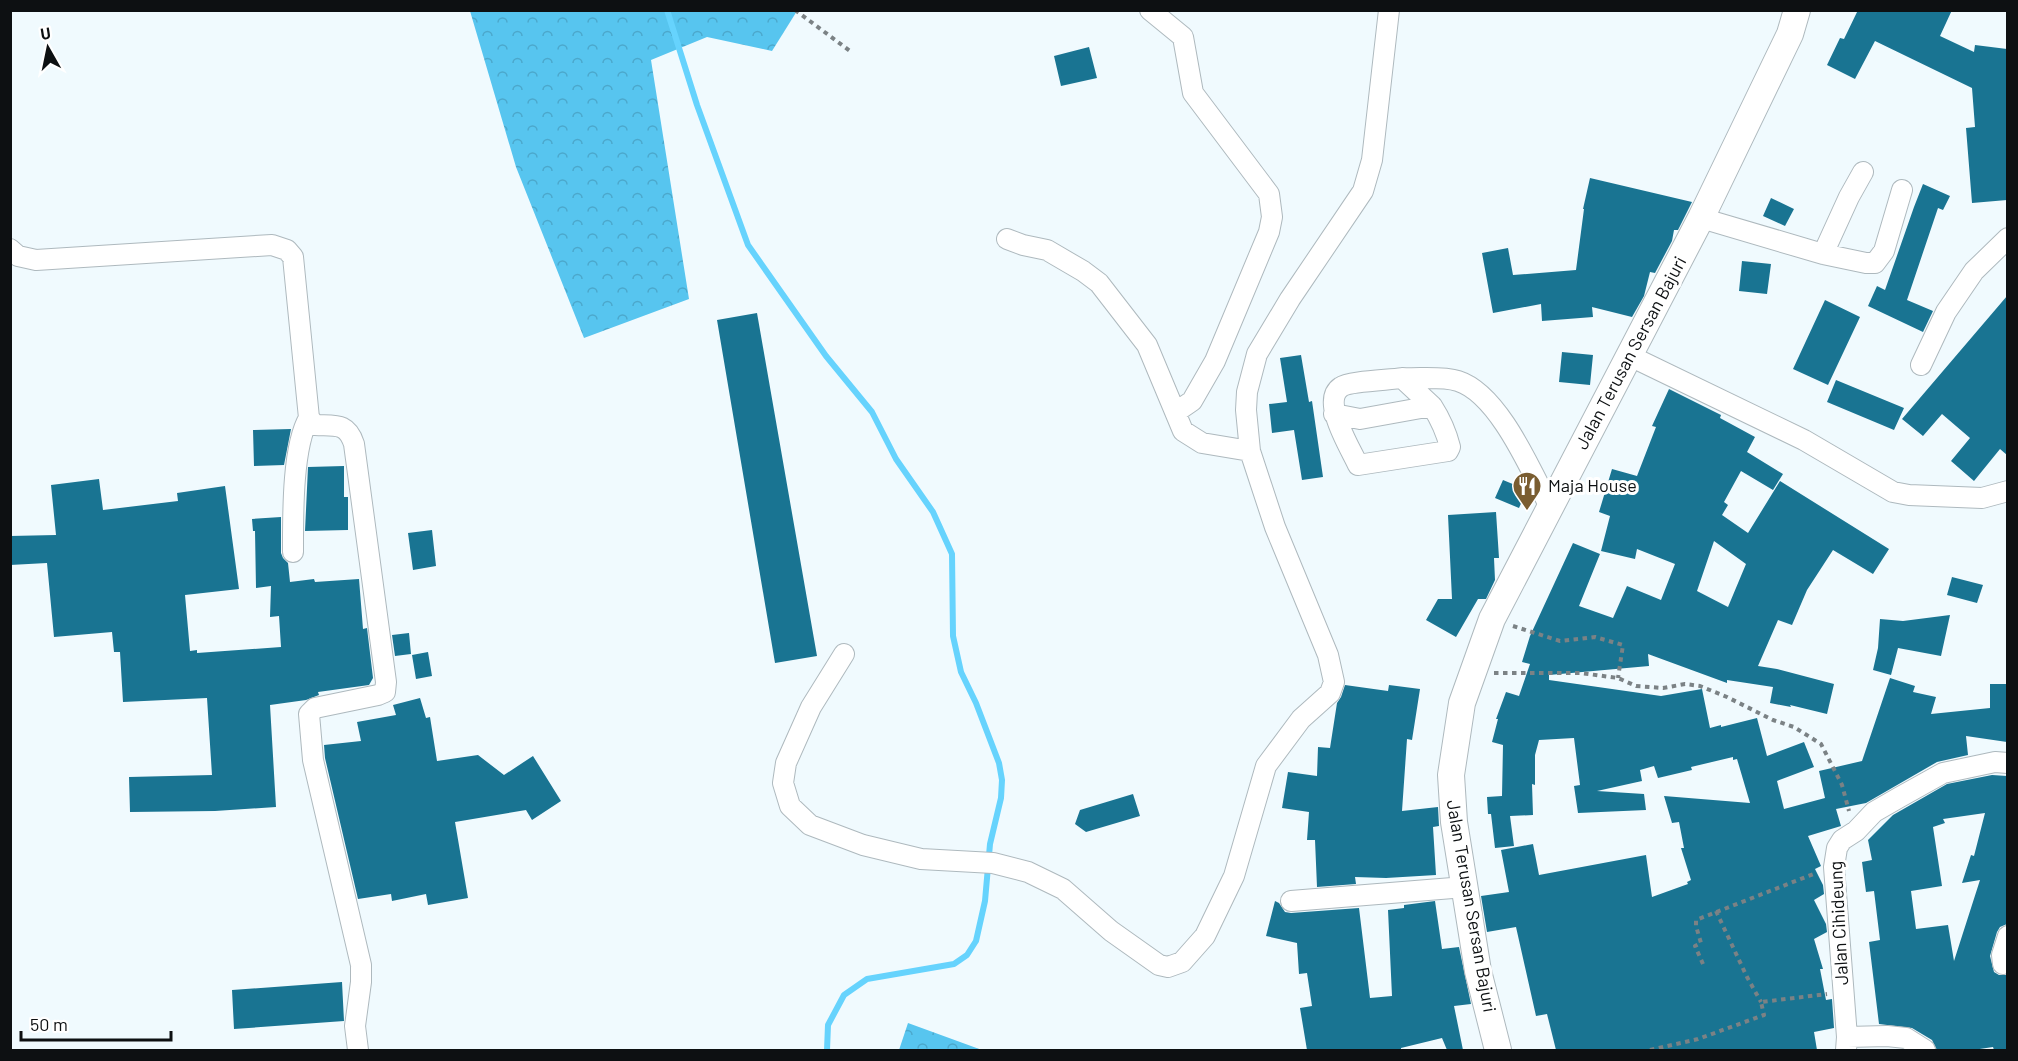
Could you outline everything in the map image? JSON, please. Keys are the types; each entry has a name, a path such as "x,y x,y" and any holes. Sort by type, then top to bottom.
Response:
{"main road":[{"name":"Jalan Terusan Sersan Bajuri","path":"1498,1050 1479,970 1454,822 1451,775 1462,703 1492,619 1701,218 1790,34 1797,10"}],"street":[{"path":"1150,10 1183,37 1193,93 1269,194 1272,217 1269,232 1215,362 1192,401 1176,412"},
{"path":"844,654 811,707 786,763 783,783 790,807 810,825 863,845 921,859 993,863 1028,872 1063,890 1111,931 1159,965 1168,967 1182,962 1205,936 1234,876 1266,766 1300,719 1330,693 1334,682 1328,655 1275,527 1250,451 1245,410 1257,354 1290,299 1363,191 1372,160 1389,10"},
{"path":"1823,254 1863,172"},
{"path":"1701,218 1823,254 1875,263 1884,250 1902,190"},
{"path":"1921,364 1946,312 1974,272 2007,238"},
{"path":"1008,239 1047,250 1099,283 1147,345 1183,431 1202,443 1250,451"},
{"path":"10,249 18,256 36,261 272,245 287,250 294,260 309,418 302,431 293,494 293,552"},
{"path":"1630,356 1804,440 1893,492 1909,495 1982,498 2007,491"},
{"path":"1402,378 1432,406 1442,420 1450,447 1448,451 1358,465 1334,414 1335,394 1341,386 1402,378 1455,380 1474,389 1498,415 1511,434 1550,507"},
{"path":"1334,414 1360,418 1432,406"},
{"path":"309,418 315,425 344,427 350,433 354,444 386,682 385,692 378,695 315,708 309,714 313,760 361,964 355,1026 358,1050"},
{"name":"Jalan Cihideung","path":"1847,1044 1834,867 1837,848 1842,840 1856,831 1874,812 1943,773 1995,762 2007,763"},
{"path":"1291,901 1465,887"},
{"path":"2003,964 2002,956 2007,936"},
{"path":"1847,1044 1897,1036 1906,1038 1925,1050"}],"path":[{"path":"795,10 850,51"},
{"path":"1492,619 1560,641 1595,637 1623,645 1618,678"},
{"path":"1475,668 1498,674 1581,673 1618,678 1636,686 1663,688 1685,684 1700,686 1727,697 1773,720 1794,727 1821,744 1842,784 1856,831"},
{"path":"1703,964 1695,946 1701,943 1696,920 1834,867"},
{"path":"1650,1050 1698,1038 1764,1015 1761,1002 1716,911"},
{"path":"1761,1002 1843,991"}],"green space":[{"path":"470,11 797,11 772,51 707,37 651,60 689,299 584,338 516,167"},
{"path":"908,1023 982,1050 899,1050"}],"building":[{"path":"1858,10 1952,10 1940,36 1974,52 1975,45 2007,49 2007,200 1972,203 1966,128 1975,127 1972,88 1875,41 1855,79 1827,65 1840,38 1844,39"},
{"path":"1089,47 1097,78 1061,86 1054,56"},
{"path":"1590,178 1692,202 1678,230 1674,230 1672,241 1655,273 1650,272 1644,296 1632,317 1592,307 1593,317 1542,321 1541,304 1493,313 1482,253 1508,248 1513,275 1576,270 1583,209"},
{"path":"1923,184 1950,196 1943,210 1938,208 1907,300 1933,311 1923,332 1868,306 1877,286 1885,290"},
{"path":"1771,198 1794,209 1785,226 1763,216"},
{"path":"1742,261 1771,264 1767,294 1739,291"},
{"path":"2007,296 2007,455 2000,449 1974,481 1951,461 1970,438 1942,414 1923,436 1902,419"},
{"path":"1825,300 1860,317 1828,385 1793,369"},
{"path":"757,313 817,656 775,663 717,320"},
{"path":"1562,352 1593,355 1590,385 1559,382"},
{"path":"1301,355 1309,402 1312,401 1323,477 1302,480 1294,430 1272,433 1269,404 1287,402 1280,358"},
{"path":"1836,380 1904,408 1894,430 1827,402"},
{"path":"1669,389 1721,415 1720,418 1755,437 1747,452 1783,474 1773,490 1741,471 1724,502 1728,505 1722,515 1748,533 1780,481 1889,549 1873,574 1833,550 1807,590 1792,625 1778,620 1758,666 1834,684 1827,714 1790,705 1791,707 1770,703 1773,687 1727,680 1727,683 1648,654 1649,666 1549,675 1549,680 1661,696 1702,689 1710,728 1757,718 1767,756 1804,742 1814,767 1777,781 1784,809 1825,798 1819,771 1862,761 1890,678 1915,686 1913,692 1936,697 1931,714 1990,708 1990,684 2007,684 2007,742 1966,736 1968,755 1937,762 1866,803 1836,809 1841,826 1808,836 1821,866 1815,869 1823,885 1824,894 1814,900 1826,924 1827,932 1814,939 1823,969 1820,969 1826,1000 1832,999 1834,1028 1814,1032 1817,1050 1556,1050 1547,1014 1536,1016 1516,927 1487,932 1481,896 1509,892 1501,850 1533,844 1539,875 1646,855 1652,897 1688,884 1687,882 1691,880 1681,848 1684,848 1679,822 1672,823 1664,796 1750,803 1737,759 1733,760 1733,757 1658,778 1654,766 1640,770 1642,781 1597,791 1644,794 1646,810 1578,813 1574,786 1580,785 1574,738 1539,740 1535,755 1535,785 1532,784 1533,815 1510,816 1514,846 1495,848 1487,797 1502,796 1503,745 1492,742 1498,719 1496,719 1506,692 1519,696 1530,664 1522,662 1530,636 1573,543 1600,554 1579,606 1613,618 1627,586 1661,600 1675,564 1637,549 1635,559 1601,551 1610,516 1599,512 1612,469 1637,476 1656,427 1652,426","holes":["1714,541 1746,564 1728,607 1697,591"]},
{"path":"291,429 284,465 254,466 253,430"},
{"path":"344,466 344,497 348,497 348,530 305,531 308,467"},
{"path":"99,479 103,510 178,501 177,493 225,486 239,589 185,595 190,651 197,650 197,653 281,647 279,616 270,617 271,586 256,588 255,531 253,531 252,519 281,517 281,553 288,563 290,582 314,579 315,582 359,579 363,629 367,628 373,678 369,685 318,692 319,695 306,700 270,705 276,807 215,811 130,812 129,777 212,775 207,698 123,702 120,652 114,652 112,632 54,637 47,563 10,565 10,536 56,535 51,485"},
{"path":"1503,480 1527,490 1519,508 1495,498"},
{"path":"1496,512 1499,558 1494,558 1495,580 1486,599 1478,599 1456,637 1426,620 1438,599 1452,599 1448,515"},
{"path":"432,530 436,566 413,570 408,533"},
{"path":"1952,577 1983,585 1977,603 1947,595"},
{"path":"1950,615 1941,656 1898,648 1891,675 1873,670 1878,648 1880,619 1903,621"},
{"path":"409,633 411,654 395,656 392,635"},
{"path":"428,652 432,676 416,679 412,655"},
{"path":"1345,685 1388,691 1389,685 1420,689 1412,740 1407,739 1402,811 1438,807 1439,826 1433,827 1436,875 1355,877 1356,884 1317,887 1315,840 1307,840 1309,812 1282,808 1288,772 1317,776 1318,747 1330,748 1337,703"},
{"path":"420,698 426,718 430,717 437,761 478,755 504,775 533,756 561,801 532,820 526,810 455,822 468,898 428,905 426,894 392,901 391,894 358,899 325,758 324,745 361,741 357,722 396,715 393,705"},
{"path":"1992,775 2007,776 2007,924 2000,927 1997,932 1990,956 1994,972 2007,975 2007,1050 1994,1050 1993,1047 1973,1050 1937,1050 1932,1040 1912,1028 1879,1024 1869,942 1880,940 1874,891 1866,892 1862,862 1872,860 1868,840 1893,815 1947,784","holes":["1985,813 1974,856 1971,855 1962,883 1980,880 1954,961 1948,925 1916,929 1911,891 1942,886 1933,827 1945,823 1943,819"]},
{"path":"1133,794 1140,816 1086,832 1075,824 1080,810"},
{"path":"1275,901 1285,912 1291,913 1359,908 1370,998 1392,996 1388,910 1404,908 1404,905 1435,901 1442,949 1459,947 1471,1004 1454,1006 1463,1050 1447,1050 1442,1038 1401,1048 1401,1050 1307,1050 1300,1008 1312,1006 1307,973 1299,974 1297,943 1266,936"},
{"path":"342,982 344,1021 234,1029 232,990"}],"waterway":[{"path":"667,10 697,105 748,245 826,356 872,412 896,459 933,512 952,554 953,636 961,672 976,703 999,763 1002,780 1001,798 990,844 985,901 976,941 967,955 954,964 867,979 844,995 828,1025 827,1050"}],"place":[{"name":"Maja House","path":"1527,512"}]}
